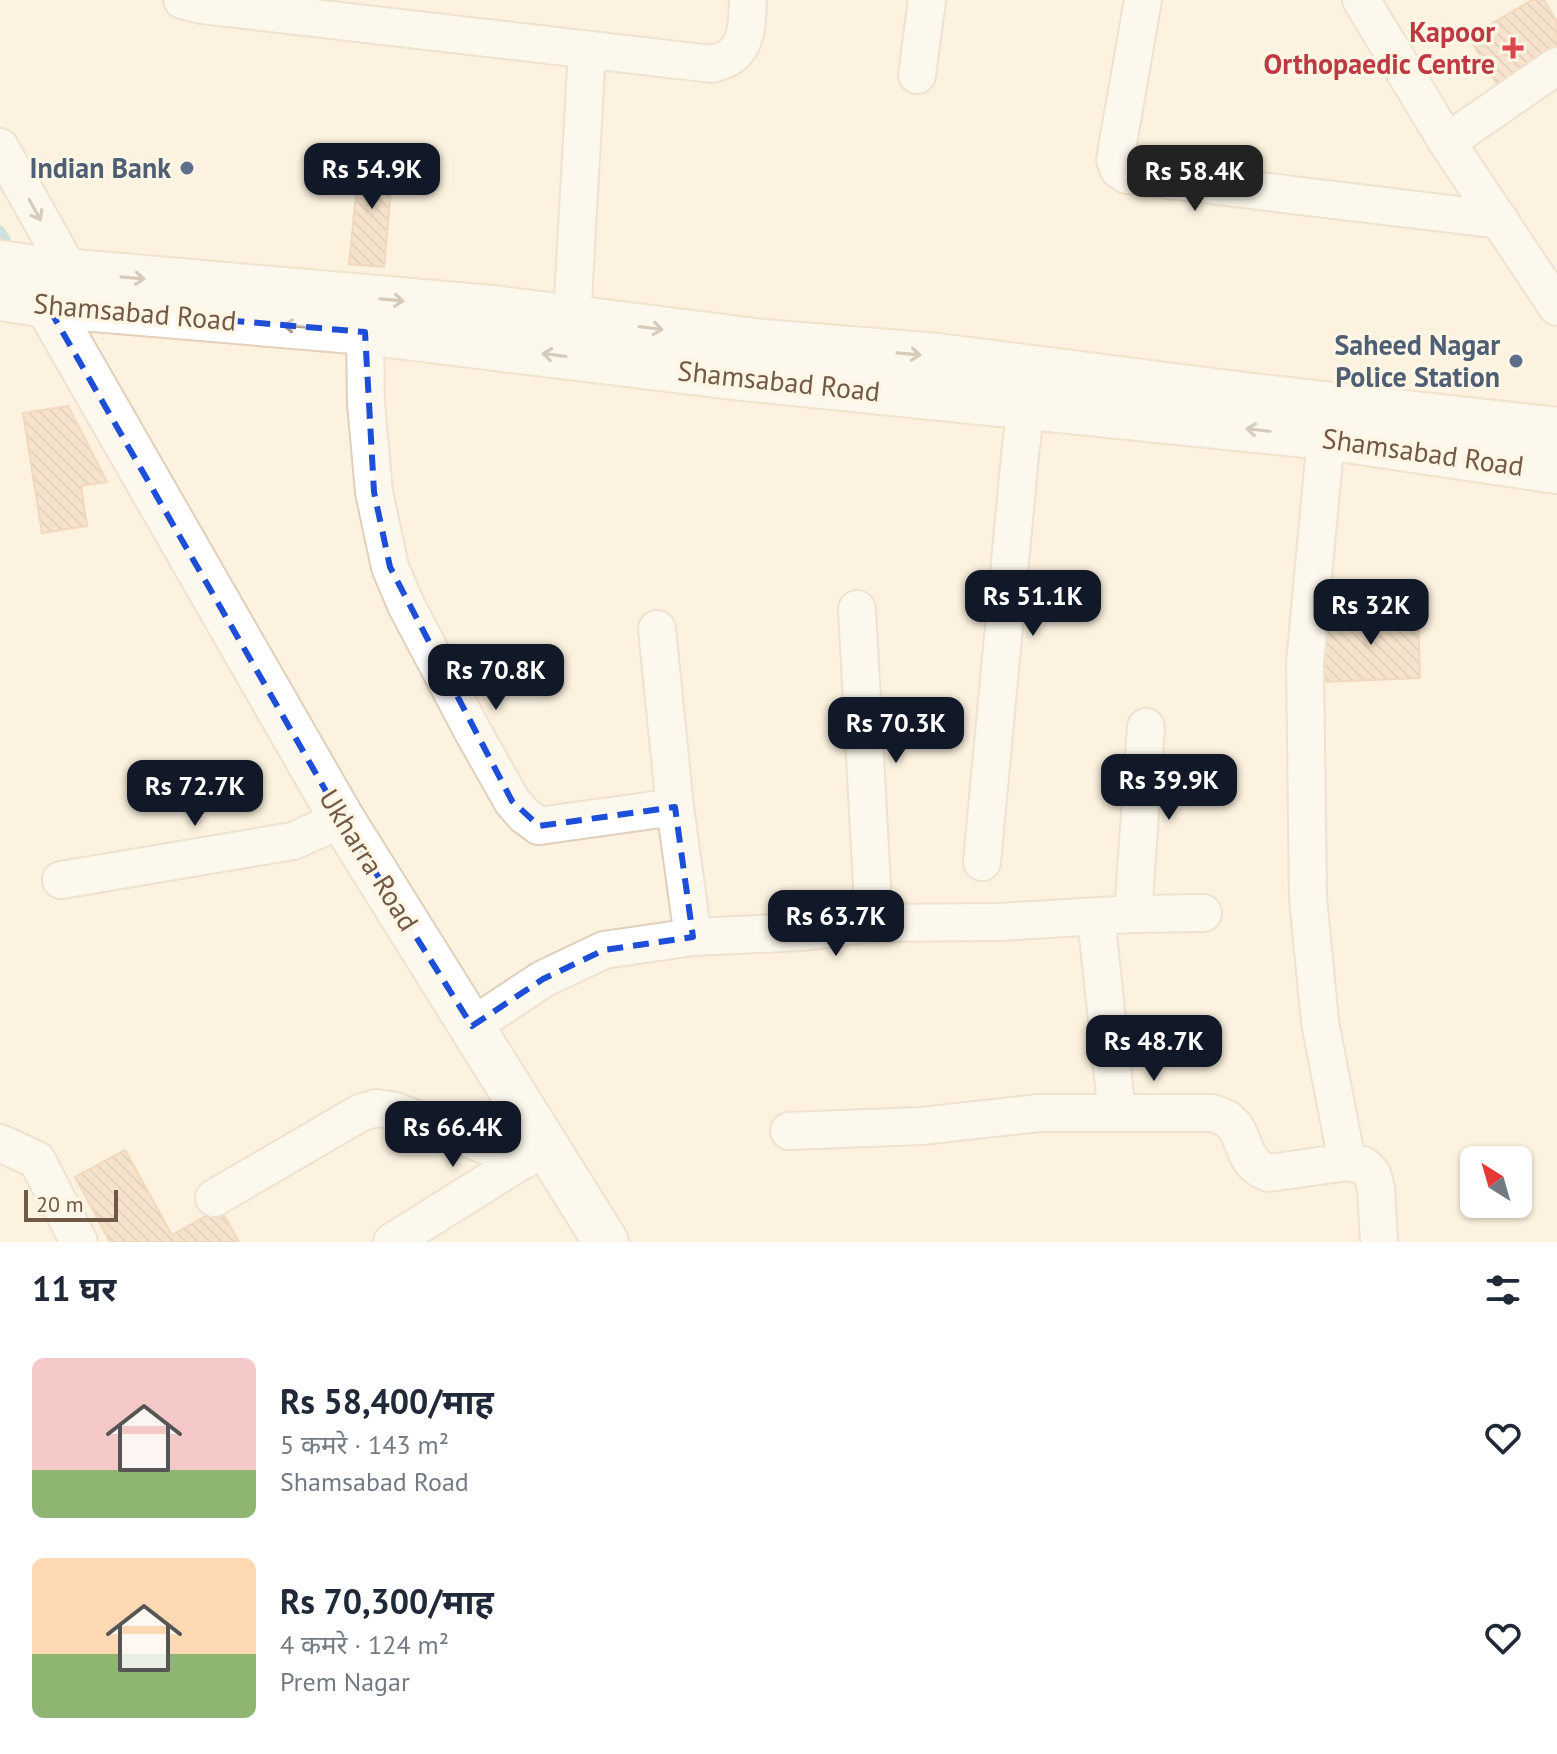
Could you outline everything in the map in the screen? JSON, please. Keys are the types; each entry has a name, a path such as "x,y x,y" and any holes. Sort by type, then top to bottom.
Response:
{"main road":[{"name":"Shamsabad Road","path":"0,264 63,295 733,377 1326,437 1557,471"},
{"name":"Shamsabad Road","path":"0,298 63,295 492,308 763,342 938,356 1557,430"},
{"name":"Ukharra Road","path":"63,295 342,819 472,1026 535,1153 606,1242"}],"street":[{"path":"182,0 202,5 712,64 731,56 742,44 748,0"},
{"path":"917,75 927,0"},
{"path":"1143,0 1115,160 1119,170 1127,175 1500,220"},
{"path":"1361,0 1447,142 1557,307"},
{"path":"572,318 587,50"},
{"path":"1447,142 1557,66"},
{"path":"0,147 63,295"},
{"path":"365,332 366,403 374,492 390,567 406,605 512,801 539,826 675,807"},
{"path":"982,862 1026,407"},
{"path":"1326,437 1305,663 1308,898 1320,1022 1347,1162"},
{"path":"857,609 874,923"},
{"path":"657,629 675,807 693,937"},
{"path":"1133,914 1146,727"},
{"path":"61,880 293,841 342,819"},
{"path":"472,1026 543,979 604,950 693,937 803,932 874,923 999,922 1203,913"},
{"path":"1096,917 1117,1113"},
{"path":"214,1198 338,1124 376,1108 392,1110 535,1153"},
{"path":"789,1131 921,1126 1039,1113 1224,1115 1234,1123 1250,1160 1258,1169 1269,1173 1347,1162 1363,1165 1372,1174 1376,1188 1379,1242"},
{"path":"0,1143 37,1160 79,1242"},
{"path":"392,1242 535,1153"}],"highlighted area":[{"path":"47,305 365,332 374,492 390,567 512,801 539,826 675,807 693,937 604,950 543,979 472,1026 342,819"}],"building":[{"path":"1532,0 1544,0 1557,22 1557,54 1499,88 1469,37"},
{"path":"360,154 394,157 384,267 349,264"},
{"path":"68,406 107,482 81,486 87,526 42,533 23,413"},
{"path":"1418,613 1420,678 1324,682 1322,616"},
{"path":"125,1150 172,1235 220,1208 239,1242 110,1242 75,1177"}],"waterway":[{"path":"0,230 6,239"}],"place":[{"name":"Kapoor Orthopaedic Centre","path":"1513,48"},
{"name":"Indian Bank","path":"187,168"},
{"name":"Saheed Nagar Police Station","path":"1516,361"}]}
